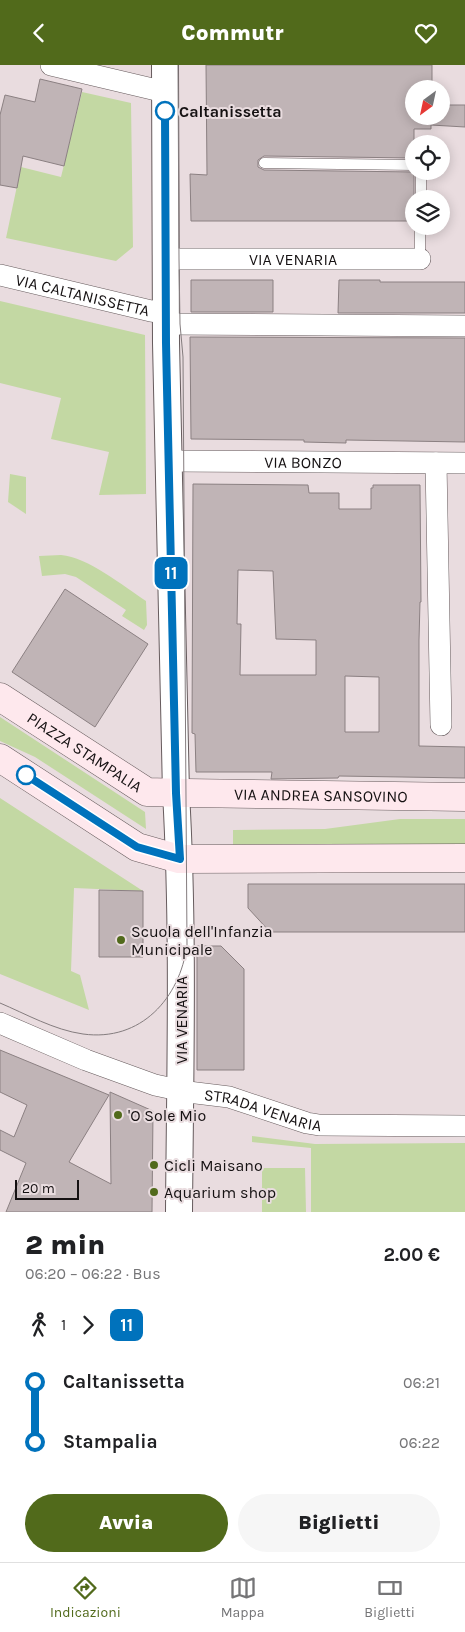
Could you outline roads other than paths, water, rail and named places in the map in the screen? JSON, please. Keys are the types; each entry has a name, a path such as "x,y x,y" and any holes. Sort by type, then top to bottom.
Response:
{"main road":[{"name":"PIAZZA STAMPALIA","path":"0,697 147,791 176,793"},
{"path":"0,758 137,847 180,859 465,858"},
{"name":"VIA ANDREA SANSOVINO","path":"176,793 465,797"}],"street":[{"path":"52,65 165,92"},
{"name":"VIA VENARIA","path":"165,65 166,318 176,793 180,859 180,1091"},
{"name":"VIA VENARIA","path":"167,259 420,259"},
{"name":"VIA CALTANISSETTA","path":"0,275 151,311 166,318 465,326"},
{"name":"VIA BONZO","path":"169,461 465,463"},
{"path":"436,463 441,725"},
{"path":"0,1023 86,1060 155,1085 180,1091"},
{"name":"STRADA VENARIA","path":"180,1212 180,1091 229,1097 307,1123 319,1125 465,1126"}],"lane":[{"path":"264,163 405,165"},
{"path":"420,235 420,259"}],"tram line":[{"path":"0,1003 72,1032 104,1035 123,1031 140,1023 166,999 176,982 183,964 187,945 183,357 180,324 178,65"}],"place":[{"name":"Caltanissetta","path":"165,111"},
{"name":"Scuola dell'Infanzia Municipale","path":"121,940"},
{"name":"'O Sole Mio","path":"118,1115"},
{"name":"Cicli Maisano","path":"154,1165"},
{"name":"Aquarium shop","path":"154,1192"}]}
